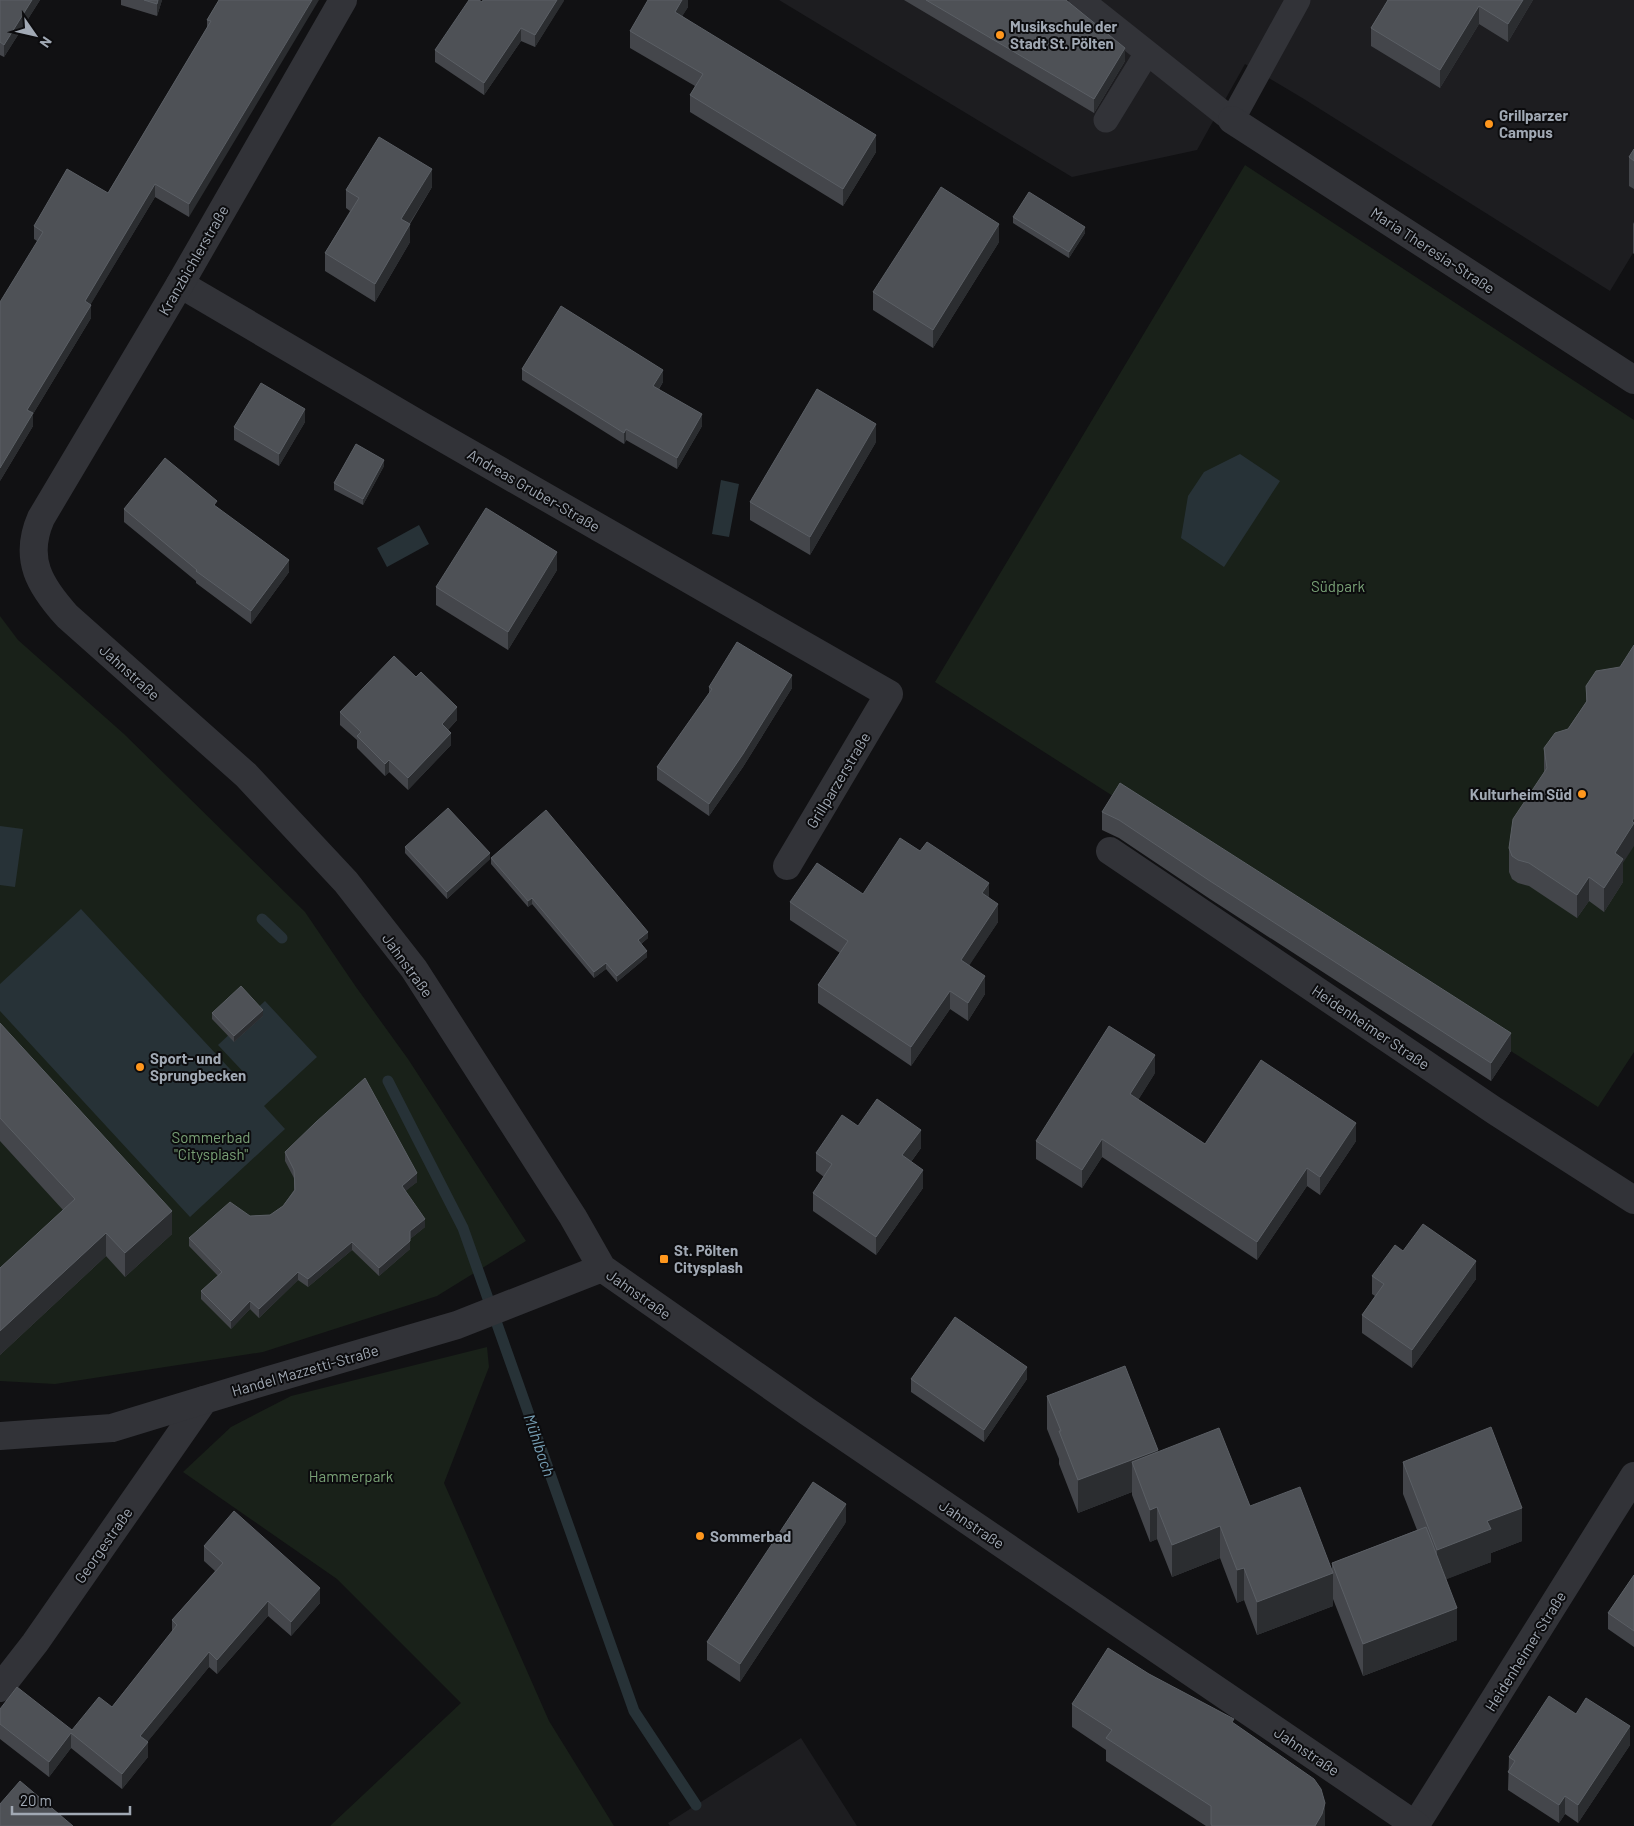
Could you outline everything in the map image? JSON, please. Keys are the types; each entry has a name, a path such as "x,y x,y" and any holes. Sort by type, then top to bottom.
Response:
{"street":[{"name":"Kranzbichlerstraße","path":"41,518 180,284 342,0"},
{"path":"1081,0 1232,120 1298,0"},
{"path":"1106,120 1147,52"},
{"name":"Maria Theresia-Straße","path":"1232,120 1634,380"},
{"name":"Andreas Gruber-Straße","path":"180,284 430,431 889,694"},
{"name":"Jahnstraße","path":"41,518 35,539 34,566 51,598 67,616 246,775 346,882 414,969 573,1217 602,1268 824,1424 1416,1826"},
{"name":"Grillparzerstraße","path":"787,866 889,694"},
{"name":"Heidenheimer Straße","path":"1110,851 1494,1110 1634,1200"},
{"name":"Handel Mazzetti-Straße","path":"0,1436 112,1428 457,1324 602,1268"},
{"name":"Georgestraße","path":"0,1688 35,1643 204,1400"},
{"name":"Heidenheimer Straße","path":"1416,1826 1634,1476"}],"shaded area":[{"name":"Grillparzer Campus","path":"779,0 1634,0 1634,254 1610,291 1245,64 1197,150 1072,177"},
{"path":"1240,454 1280,481 1224,567 1181,538 1188,496 1204,472"},
{"path":"721,480 739,484 729,537 712,534"},
{"path":"419,525 429,544 387,567 377,548"},
{"path":"0,826 23,829 15,887 0,885"},
{"name":"Sport- und Sprungbecken","path":"81,909 243,1083 248,1077 218,1045 265,1001 317,1057 264,1106 285,1129 190,1217 0,1011 0,984"},
{"path":"801,1738 857,1826 670,1826 668,1823"}],"green space":[{"name":"Südpark","path":"1245,165 1634,420 1634,1052 1598,1107 935,682"},
{"name":"Sommerbad \"Citysplash\"","path":"0,616 18,640 124,734 305,912 408,1059 526,1241 437,1296 263,1352 55,1384 0,1381"},
{"name":"Hammerpark","path":"487,1347 489,1367 444,1483 549,1721 614,1826 330,1826 461,1703 337,1579 183,1472 231,1427 291,1396"}],"building":[{"path":"0,0 32,0 4,45 0,42"},
{"path":"144,0 158,0 157,4"},
{"path":"219,0 312,0 189,204 155,184 85,301 91,305 27,410 33,413 0,468 0,302 43,232 34,226 67,169 108,193 211,21 207,20"},
{"path":"469,0 479,0 482,2 483,0 557,0 535,35 521,28 484,83 435,50"},
{"path":"648,0 682,0 675,12 876,135 843,189 690,95 703,74 630,31"},
{"path":"926,0 1066,0 1125,48 1094,99"},
{"path":"1388,0 1523,0 1508,24 1479,6 1440,70 1371,28"},
{"path":"379,137 432,169 401,219 410,224 375,284 325,253 359,198 346,190"},
{"path":"1634,149 1634,161 1629,157"},
{"path":"941,187 999,224 933,330 873,292"},
{"path":"1029,192 1085,227 1069,252 1013,217"},
{"path":"561,306 663,370 653,386 702,414 677,458 626,429 624,433 522,369"},
{"path":"261,383 305,409 279,454 234,427"},
{"path":"817,389 876,424 810,537 750,502"},
{"path":"356,444 384,460 363,499 334,483"},
{"path":"165,458 217,501 214,505 289,560 251,611 196,571 124,509"},
{"path":"486,508 557,552 508,632 436,587"},
{"path":"737,642 792,675 743,754 709,804 657,767 712,689 709,687"},
{"name":"Kulturheim Süd","path":"1634,645 1634,818 1632,821 1634,823 1615,853 1623,859 1604,888 1589,877 1577,895 1529,863 1512,856 1509,848 1513,819 1547,768 1544,748 1555,733 1568,729 1587,701 1586,686 1596,671 1620,667"},
{"path":"394,656 416,677 421,672 457,707 442,724 451,733 408,778 389,760 385,764 357,736 361,732 340,712"},
{"path":"1120,783 1511,1033 1491,1063 1119,820 1102,812"},
{"path":"448,808 490,853 447,892 405,847"},
{"path":"546,810 648,932 638,940 647,951 617,976 606,963 594,972 532,898 528,901 491,858"},
{"path":"900,838 920,851 927,842 989,883 982,893 998,904 961,960 985,976 968,1003 950,991 911,1047 818,985 848,941 790,902 817,863 863,894"},
{"path":"241,986 263,1010 234,1036 212,1013"},
{"path":"0,1023 172,1211 125,1253 106,1233 0,1331 0,1268 75,1199 0,1118"},
{"path":"1109,1026 1155,1055 1130,1094 1205,1144 1261,1060 1356,1123 1320,1177 1307,1168 1257,1242 1102,1139 1082,1170 1036,1141"},
{"path":"365,1078 417,1173 402,1186 425,1219 410,1231 410,1241 379,1268 352,1242 308,1279 298,1272 259,1309 250,1301 231,1321 201,1291 222,1272 189,1238 230,1202 250,1216 270,1215 283,1206 295,1190 294,1170 285,1152"},
{"path":"877,1099 921,1130 902,1155 923,1170 876,1237 813,1193 832,1164 816,1153 842,1115 858,1126"},
{"path":"1423,1224 1476,1261 1412,1350 1362,1315 1384,1284 1372,1276 1395,1245 1403,1251"},
{"path":"955,1317 1027,1367 984,1430 911,1379"},
{"path":"1125,1366 1158,1450 1078,1480 1047,1396"},
{"path":"1491,1427 1522,1508 1487,1521 1491,1529 1437,1550 1403,1462"},
{"path":"1219,1428 1250,1506 1300,1487 1333,1573 1257,1602 1244,1568 1237,1570 1220,1526 1172,1545 1157,1507 1150,1510 1132,1462"},
{"path":"813,1482 846,1504 740,1664 707,1642"},
{"path":"234,1511 320,1588 291,1622 268,1601 217,1660 209,1652 140,1736 148,1742 122,1774 71,1733 49,1762 0,1724 0,1709 17,1687 72,1730 99,1697 112,1707 177,1625 172,1620 223,1563 204,1546"},
{"path":"1426,1527 1457,1608 1363,1644 1332,1563"},
{"path":"1634,1575 1634,1631 1608,1613"},
{"path":"1108,1648 1149,1674 1234,1719 1232,1722 1314,1779 1321,1789 1325,1803 1322,1814 1315,1826 1212,1826 1211,1806 1106,1738 1112,1730 1072,1704"},
{"path":"1549,1696 1576,1714 1586,1698 1630,1726 1578,1805 1565,1796 1559,1805 1508,1772 1515,1761 1509,1757"},
{"path":"20,1781 73,1826 0,1826 0,1804"}],"waterway":[{"name":"Mühlbach","path":"262,919 282,938"},
{"name":"Mühlbach","path":"388,1081 463,1228 634,1711 696,1805"}],"place":[{"name":"Musikschule der Stadt St. Pölten","path":"1000,35"},
{"name":"Grillparzer Campus","path":"1489,124"},
{"name":"Kulturheim Süd","path":"1582,794"},
{"name":"Sport- und Sprungbecken","path":"140,1067"},
{"name":"St. Pölten Citysplash","path":"664,1259"},
{"name":"Sommerbad","path":"700,1536"}]}
